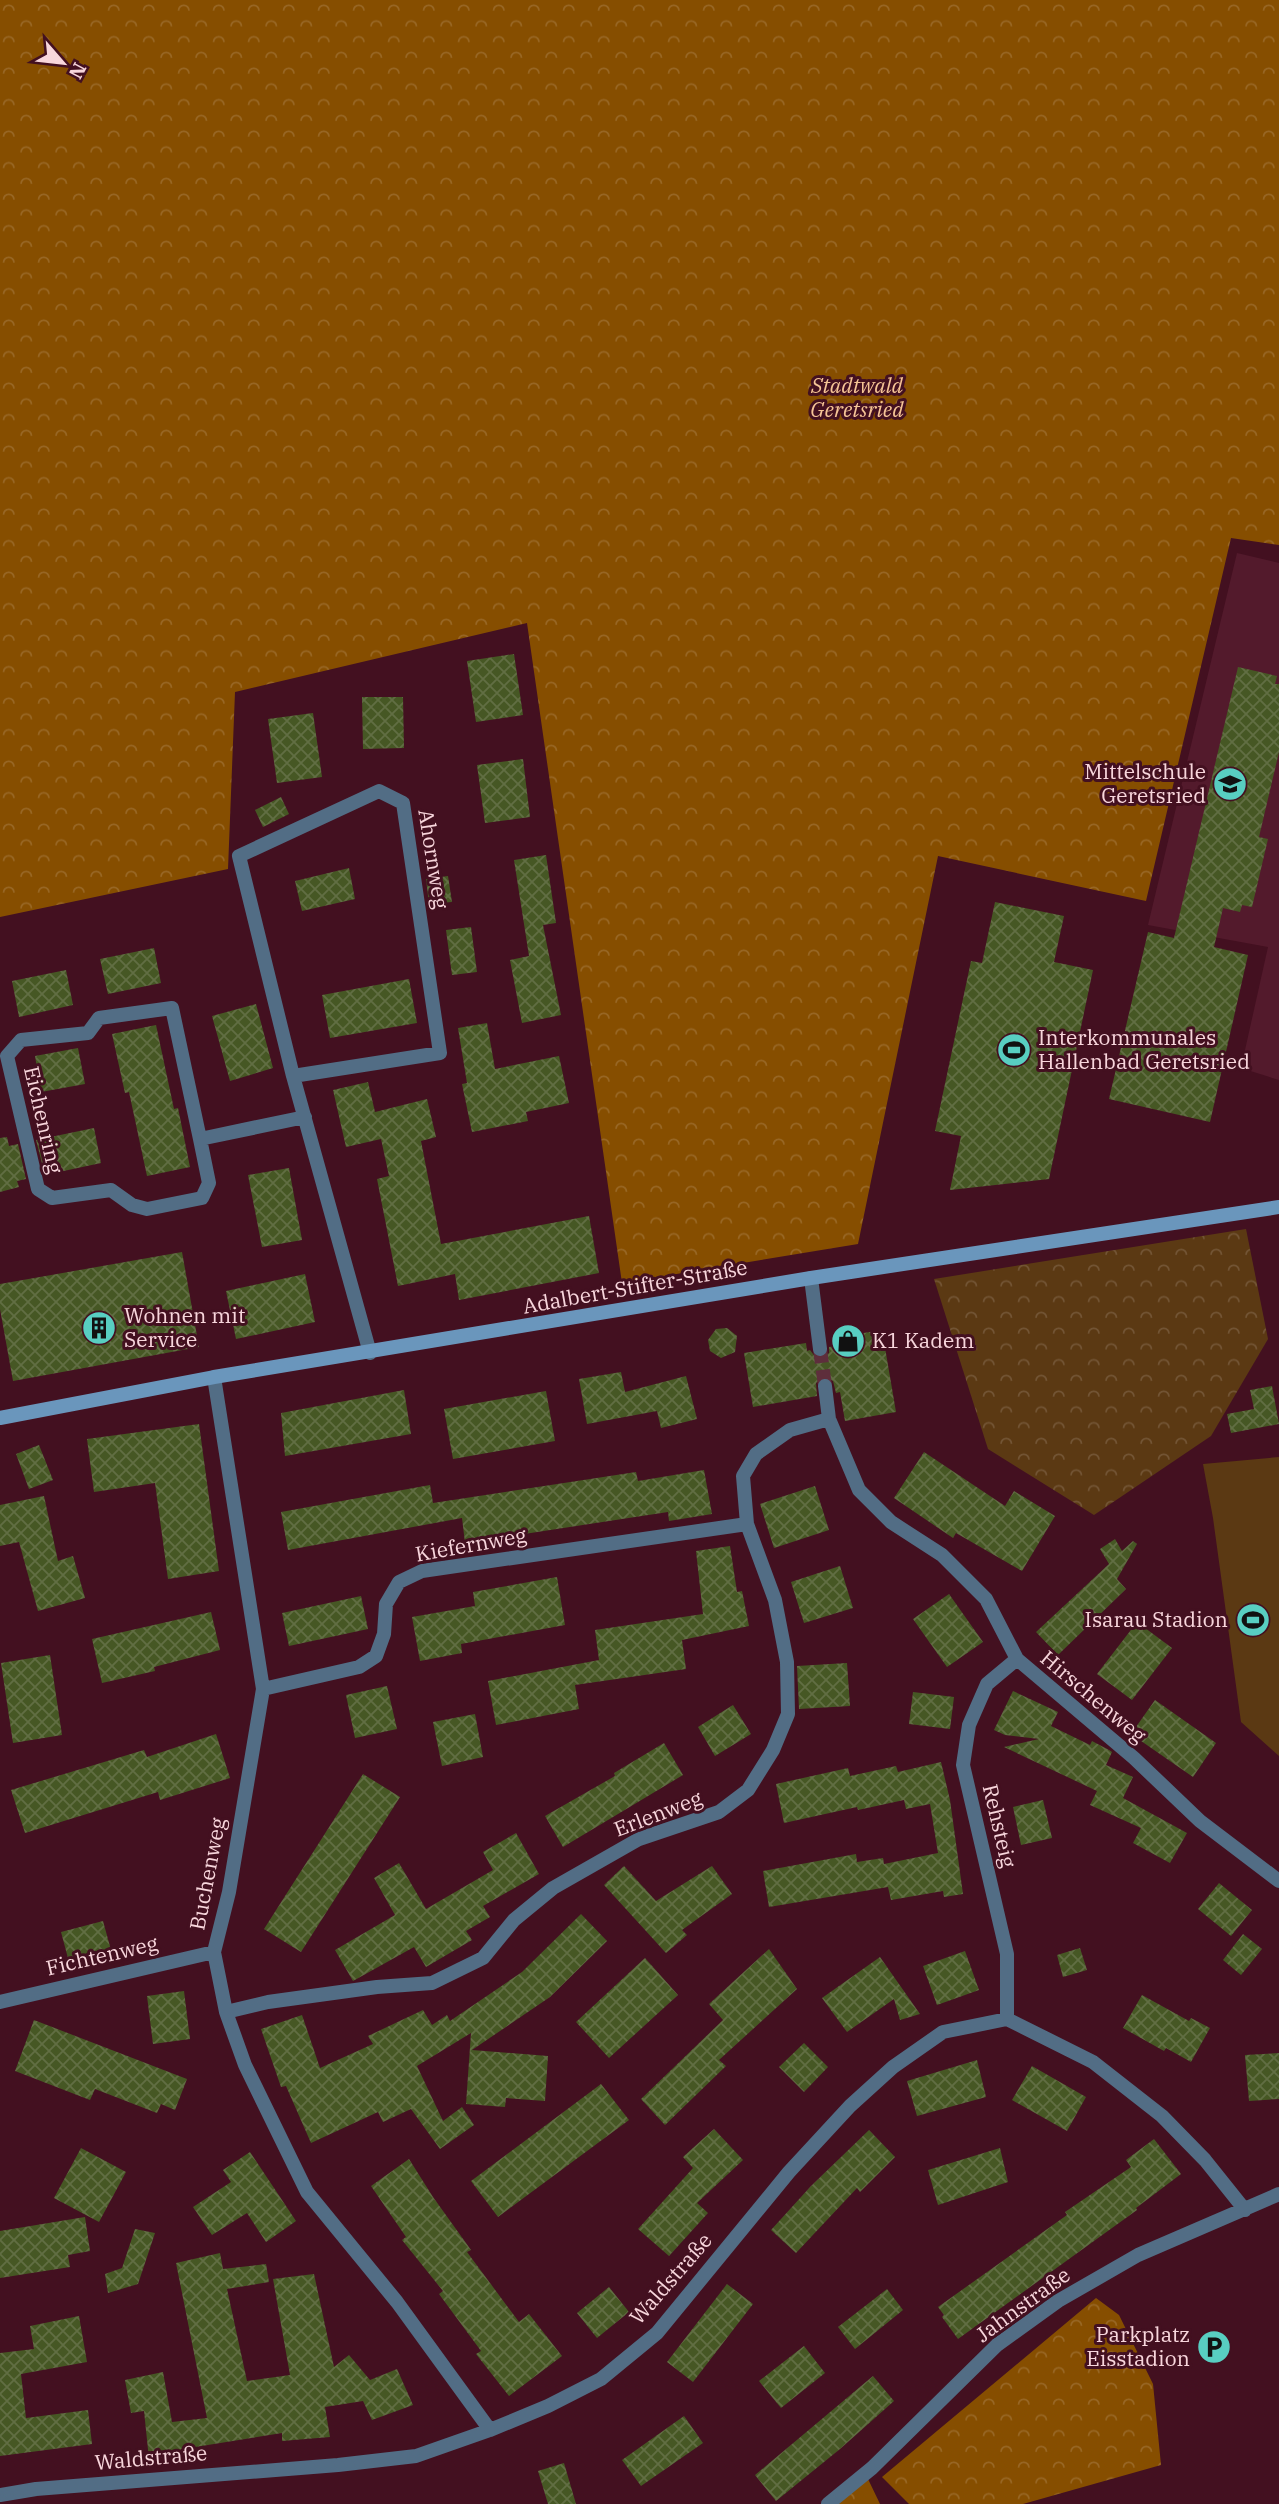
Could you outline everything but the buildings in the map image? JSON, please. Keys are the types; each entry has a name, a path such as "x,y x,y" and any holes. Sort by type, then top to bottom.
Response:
{"street":[{"name":"Ahornweg","path":"293,1076 440,1053 403,803 379,791 239,856 293,1076 370,1353"},
{"name":"Eichenring","path":"172,1009 200,1139 209,1183 202,1198 147,1209 132,1205 111,1190 52,1198 38,1188 7,1056 21,1040 88,1033 99,1018 172,1009"},
{"path":"200,1139 304,1117"},
{"name":"Adalbert-Stifter-Straße","path":"0,1418 214,1377 811,1278 1279,1207"},
{"path":"811,1278 820,1349"},
{"name":"Buchenweg","path":"214,1377 262,1689 229,1892 214,1952 226,2012 245,2065 307,2192 397,2302 491,2430"},
{"name":"Hirschenweg","path":"825,1386 829,1419 859,1490 891,1522 942,1555 986,1599 1017,1659 1133,1758 1200,1821 1279,1881"},
{"name":"Erlenweg","path":"226,2012 268,2002 377,1987 432,1983 483,1958 514,1920 553,1888 639,1839 719,1812 748,1790 773,1749 788,1714 787,1662 775,1600 747,1524 743,1476 756,1454 790,1430 829,1419"},
{"name":"Kiefernweg","path":"262,1689 359,1667 376,1656 384,1634 386,1604 399,1582 422,1571 747,1524"},
{"name":"Rehsteig","path":"1007,2019 1007,1954 963,1765 969,1726 987,1684 1017,1659"},
{"name":"Fichtenweg","path":"0,2002 214,1952"},
{"path":"1007,2019 1093,2062 1162,2116 1205,2160 1245,2210"},
{"name":"Waldstraße","path":"0,2495 37,2489 338,2465 416,2456 491,2430 548,2406 601,2379 657,2333 789,2172 850,2106 893,2067 943,2032 1007,2019"},
{"name":"Jahnstraße","path":"828,2504 873,2468 997,2345 1058,2301 1138,2256 1279,2194"}],"shaded area":[{"name":"Mittelschule Geretsried","path":"1237,553 1279,563 1279,1080 1241,1068 1268,947 1148,925"}],"green space":[{"name":"Stadtwald Geretsried","path":"0,0 1279,0 1279,545 1231,538 1146,901 938,856 858,1244 622,1283 527,623 235,692 228,869 0,917"},
{"path":"1246,1229 1268,1339 1211,1436 1094,1515 988,1449 934,1279"},
{"name":"Isarau Stadion","path":"1279,1457 1279,1756 1241,1722 1203,1464"},
{"path":"1096,2298 1119,2315 1153,2384 1161,2465 1023,2504 909,2504 882,2477"},
{"path":"868,2479 880,2504 836,2504"}],"tunnel":[{"path":"820,1349 825,1386"}],"place":[{"name":"Mittelschule Geretsried","path":"1230,784"},
{"name":"Interkommunales Hallenbad Geretsried","path":"1014,1050"},
{"name":"Wohnen mit Service","path":"99,1328"},
{"name":"K1 Kadem","path":"848,1341"},
{"name":"Isarau Stadion","path":"1253,1620"},
{"name":"Parkplatz Eisstadion","path":"1214,2347"}]}
